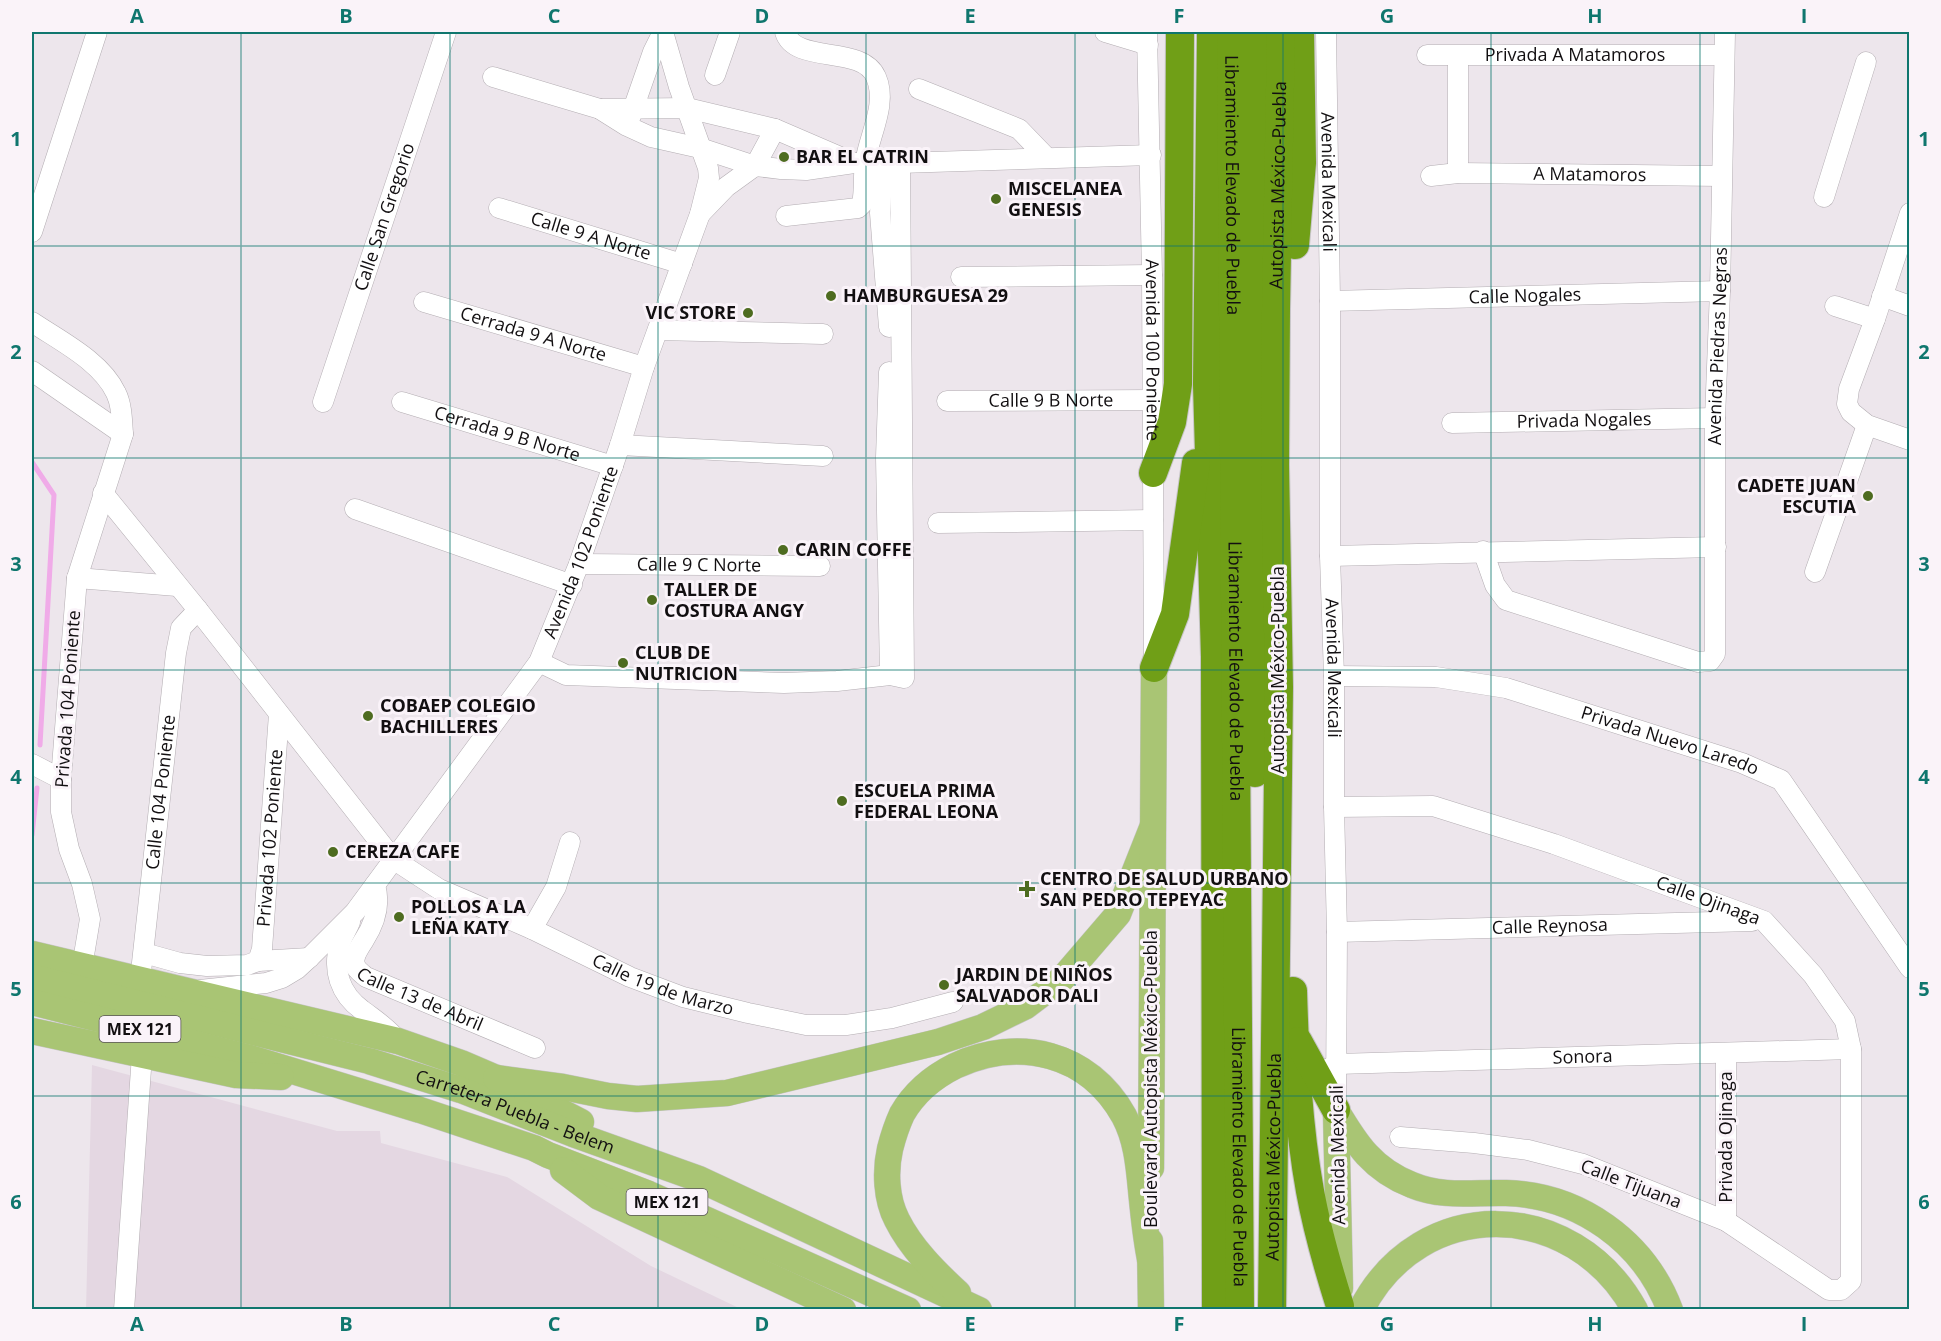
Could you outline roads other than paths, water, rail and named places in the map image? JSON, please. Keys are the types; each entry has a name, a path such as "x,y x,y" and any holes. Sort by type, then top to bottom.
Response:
{"highway":[{"path":"1153,473 1172,422 1178,384 1180,32"},
{"path":"1211,32 1208,384 1215,657 1216,1310"},
{"name":"Libramiento Elevado de Puebla","path":"1232,32 1240,1310"},
{"name":"Libramiento Elevado de Puebla","path":"1255,32 1255,842 1260,1310"},
{"name":"Autopista México-Puebla","path":"1272,1310 1279,687 1275,357 1281,32"},
{"path":"1279,584 1295,230 1302,163 1300,32"},
{"path":"1154,668 1175,614 1208,384"},
{"path":"1279,687 1286,717 1299,1107 1310,1192 1318,1230 1348,1308"},
{"path":"1296,1036 1327,1069 1336,1110"}],"main road":[{"name":"Boulevard Autopista México-Puebla","path":"1151,1310 1154,668"},
{"path":"496,1078 637,1099 700,1096 727,1093 938,1042 983,1027 1026,1006 1063,978 1093,945 1118,914 1152,828"},
{"path":"32,954 398,1041 496,1078 580,1121 620,1151"},
{"name":"Carretera Puebla - Belem","path":"32,977 140,1006 369,1060 461,1090 699,1179 979,1310"},
{"name":"Carretera Puebla - Belem","path":"32,1002 247,1057 534,1148 649,1194 908,1310"},
{"path":"32,1030 236,1076 319,1079"},
{"path":"979,1310 941,1278 909,1240 892,1208 887,1175 896,1128 910,1102 939,1075 975,1058 1021,1051 1048,1055 1082,1070 1105,1090 1124,1117 1137,1151 1150,1258"},
{"path":"1336,1110 1356,1143 1367,1155 1395,1177 1412,1186 1465,1195 1504,1193 1545,1198 1565,1204 1599,1221 1623,1239 1643,1260 1658,1283 1670,1310"},
{"name":"Avenida Mexicali","path":"1336,1110 1348,1308"},
{"path":"548,1155 563,1171 599,1197 843,1310"},
{"path":"1348,1308 1409,1252 1449,1233 1500,1224 1528,1226 1542,1230 1584,1251 1608,1272 1635,1310"}],"street":[{"path":"32,232 98,32"},
{"name":"Calle San Gregorio","path":"323,402 446,32"},
{"path":"630,117 653,52 663,32"},
{"name":"Avenida 102 Poniente","path":"186,992 282,978 309,958 355,912 539,662 572,585 644,367 700,214 709,178 708,168 679,87 663,32"},
{"path":"715,75 730,32"},
{"path":"539,662 566,675 784,683 837,681 890,675 904,678 876,163 879,87 876,75 866,64 809,50 792,42 785,32"},
{"path":"1105,32 1148,38"},
{"name":"Avenida Mexicali","path":"1326,32 1330,301 1330,556 1337,932 1327,1069"},
{"name":"Avenida Piedras Negras","path":"1483,551 1495,585 1506,600 1698,662 1710,661 1715,654 1715,418 1725,32"},
{"name":"Avenida 100 Poniente","path":"1148,38 1154,400 1154,668"},
{"name":"Privada A Matamoros","path":"1427,55 1724,55"},
{"path":"1458,56 1458,173"},
{"path":"1824,198 1866,62"},
{"path":"493,77 630,117 687,108 775,129 876,163"},
{"path":"919,88 1019,129 1046,157"},
{"path":"630,117 651,137 700,148 755,166 806,170 876,163 1151,155"},
{"path":"700,214 726,187 755,166 775,129"},
{"path":"786,216 858,208 862,204 876,163"},
{"name":"A Matamoros","path":"1431,176 1458,173 1721,176"},
{"name":"Calle 9 A Norte","path":"499,208 682,264"},
{"path":"1910,213 1849,389 1847,404 1851,412 1867,425 1910,440"},
{"path":"961,277 1152,274"},
{"name":"Calle Nogales","path":"1330,301 1720,291"},
{"path":"1882,296 1910,306"},
{"name":"Cerrada 9 A Norte","path":"424,302 644,367"},
{"path":"1835,306 1875,319"},
{"path":"32,322 95,364 116,392 122,413 123,434"},
{"path":"658,330 823,334"},
{"path":"32,370 123,434"},
{"name":"Calle 9 B Norte","path":"947,401 1154,400"},
{"name":"Cerrada 9 B Norte","path":"402,402 613,466"},
{"name":"Privada Nogales","path":"1452,423 1715,418"},
{"path":"1815,572 1867,425"},
{"name":"Privada 104 Poniente","path":"82,967 90,919 82,884 69,849 61,812 61,779 76,578 123,434"},
{"path":"620,445 823,456"},
{"path":"103,493 393,859"},
{"path":"355,509 572,585"},
{"path":"938,522 1153,520"},
{"path":"1330,556 1716,547"},
{"name":"Calle 9 C Norte","path":"579,564 820,566"},
{"path":"76,578 177,586"},
{"name":"Calle 104 Poniente","path":"140,981 176,653 181,628 198,610"},
{"name":"Privada Nuevo Laredo","path":"1334,676 1436,677 1506,688 1742,763 1781,780 1910,968"},
{"name":"Privada 102 Poniente","path":"258,962 262,949 279,714"},
{"path":"32,764 61,779"},
{"name":"Calle Ojinaga","path":"1334,807 1433,806 1554,844 1764,921 1813,975 1845,1021 1851,1049 1851,1281 1841,1290"},
{"path":"532,929 556,887 570,842"},
{"name":"Calle 19 de Marzo","path":"393,859 439,889 532,929 630,977 683,997 806,1025 846,1025 892,1018 953,1002"},
{"name":"Calle 13 de Abril","path":"375,885 378,895 374,922 355,956 354,962 359,972 366,977 535,1048"},
{"name":"Avenida 102 Poniente","path":"355,912 341,941 337,956 336,968 339,981 344,993 382,1024 398,1041"},
{"name":"Calle Reynosa","path":"1337,932 1764,921"},
{"path":"144,953 180,963 207,966 247,965 309,958"},
{"name":"Sonora","path":"1327,1069 1851,1049"},
{"name":"Privada Ojinaga","path":"1726,1053 1726,1221"},
{"path":"124,1310 142,1055"},
{"name":"Calle Tijuana","path":"1400,1137 1528,1150 1583,1164 1726,1221 1828,1290 1841,1290"}],"waterway":[{"path":"32,462 54,495 40,745"},
{"path":"32,835 37,788"}],"place":[{"name":"BAR EL CATRIN","path":"784,157"},
{"name":"MISCELANEA GENESIS","path":"996,199"},
{"name":"HAMBURGUESA 29","path":"831,296"},
{"name":"VIC STORE","path":"748,313"},
{"name":"CADETE JUAN ESCUTIA","path":"1868,496"},
{"name":"CARIN COFFE","path":"783,550"},
{"name":"TALLER DE COSTURA ANGY","path":"652,600"},
{"name":"CLUB DE NUTRICION","path":"623,663"},
{"name":"COBAEP COLEGIO BACHILLERES","path":"368,716"},
{"name":"ESCUELA PRIMA FEDERAL LEONA","path":"842,801"},
{"name":"CEREZA CAFE","path":"333,852"},
{"name":"CENTRO DE SALUD URBANO SAN PEDRO TEPEYAC","path":"1027,889"},
{"name":"POLLOS A LA LEÑA KATY","path":"399,917"},
{"name":"JARDIN DE NIÑOS SALVADOR DALI","path":"944,985"}]}
